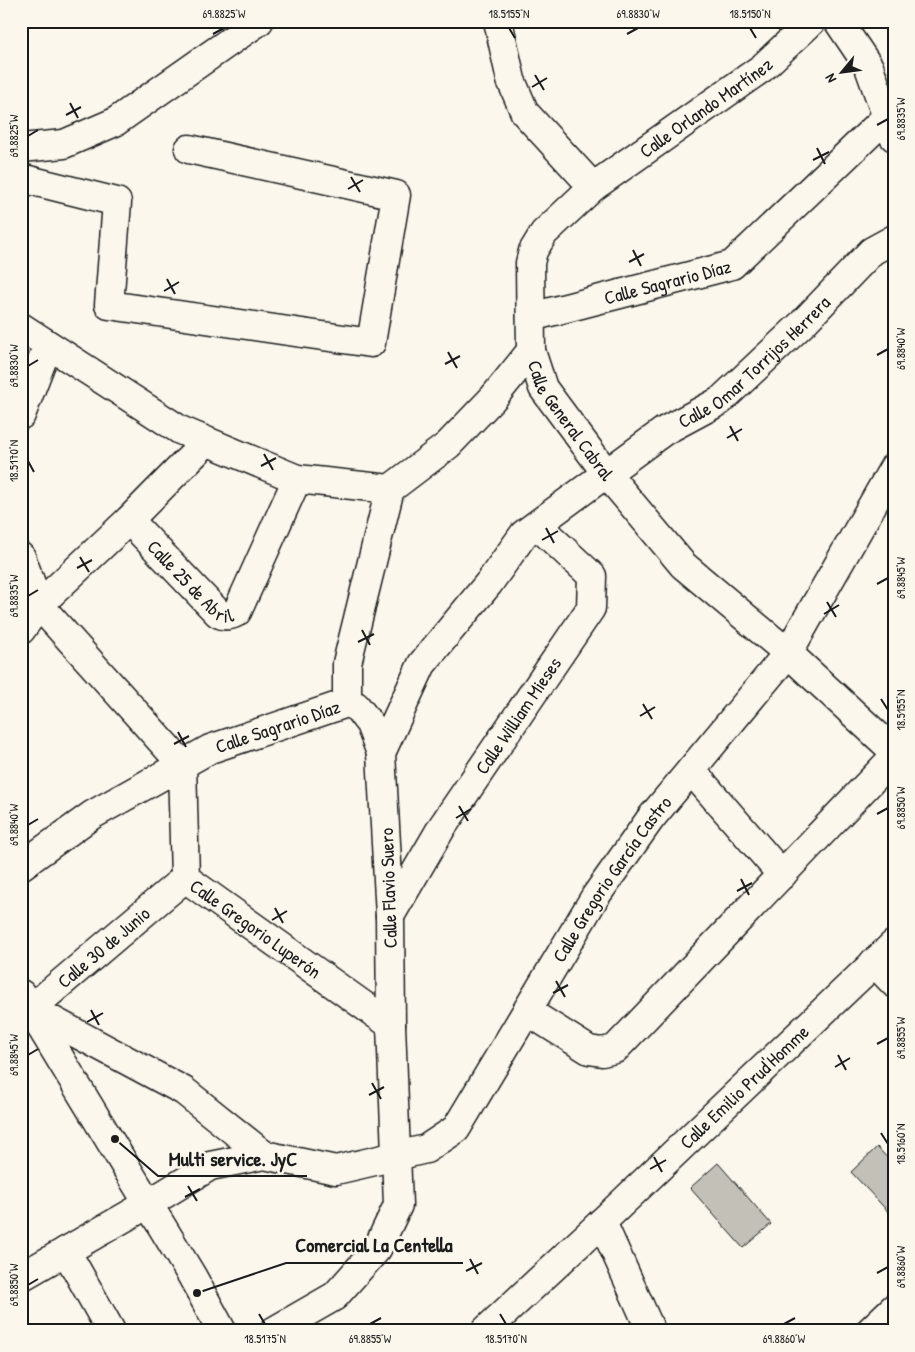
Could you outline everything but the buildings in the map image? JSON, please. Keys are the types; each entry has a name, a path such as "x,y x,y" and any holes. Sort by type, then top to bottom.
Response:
{"street":[{"path":"21,148 64,144 115,122 259,21"},
{"path":"498,21 511,80 525,113 593,187"},
{"name":"Calle Orlando Martínez","path":"593,187 762,68 812,21"},
{"path":"838,21 869,68 891,121"},
{"name":"Calle Sagrario Díaz","path":"531,317 732,265 891,121"},
{"path":"21,178 117,202 109,305 371,343 396,195 188,149"},
{"name":"Calle General Cabral","path":"593,187 544,233 533,252 530,263 531,351 543,388 606,473 683,565 788,653 894,751"},
{"name":"Calle Omar Torrijos Herrera","path":"606,473 664,431 720,401 803,323 872,251 894,239"},
{"path":"21,328 180,430 206,442 297,479 390,489 448,445 493,398 531,351"},
{"path":"21,415 48,345"},
{"path":"21,630 39,605 129,520 206,442"},
{"name":"Calle Gregorio García Castro","path":"21,1277 210,1166 264,1155 336,1170 426,1149 456,1129 595,897 651,818 788,653 893,471"},
{"name":"Calle Flavio Suero","path":"274,1331 335,1296 377,1249 398,1205 391,1025 390,916 381,753 422,664 488,583 524,534 606,473"},
{"name":"Calle 25 de Abril","path":"129,520 218,613 223,616 232,615 237,612 297,479"},
{"name":"Calle Sagrario Díaz","path":"21,866 92,815 210,749 347,703 347,663 390,489"},
{"name":"Calle William Mieses","path":"390,916 442,827 591,608 592,576 537,525"},
{"path":"21,557 39,605 182,764"},
{"path":"347,703 356,706 370,724 381,753"},
{"path":"526,1011 589,1050 602,1052 615,1049 894,757"},
{"name":"Calle Gregorio Luperón","path":"182,764 185,878 391,1025"},
{"path":"691,770 782,875"},
{"name":"Calle 30 de Junio","path":"24,1007 185,878"},
{"path":"884,953 894,983"},
{"name":"Calle Emilio Prud'Homme","path":"485,1331 884,953"},
{"path":"24,1007 184,1091 264,1155"},
{"path":"24,1007 148,1204 192,1276 222,1331"},
{"path":"602,1222 651,1331"},
{"path":"66,1251 111,1331"},
{"path":"870,1331 894,1308"}],"place":[{"name":"Multi service. JyC","path":"115,1139"},
{"name":"Comercial La Centella","path":"197,1293"}]}
